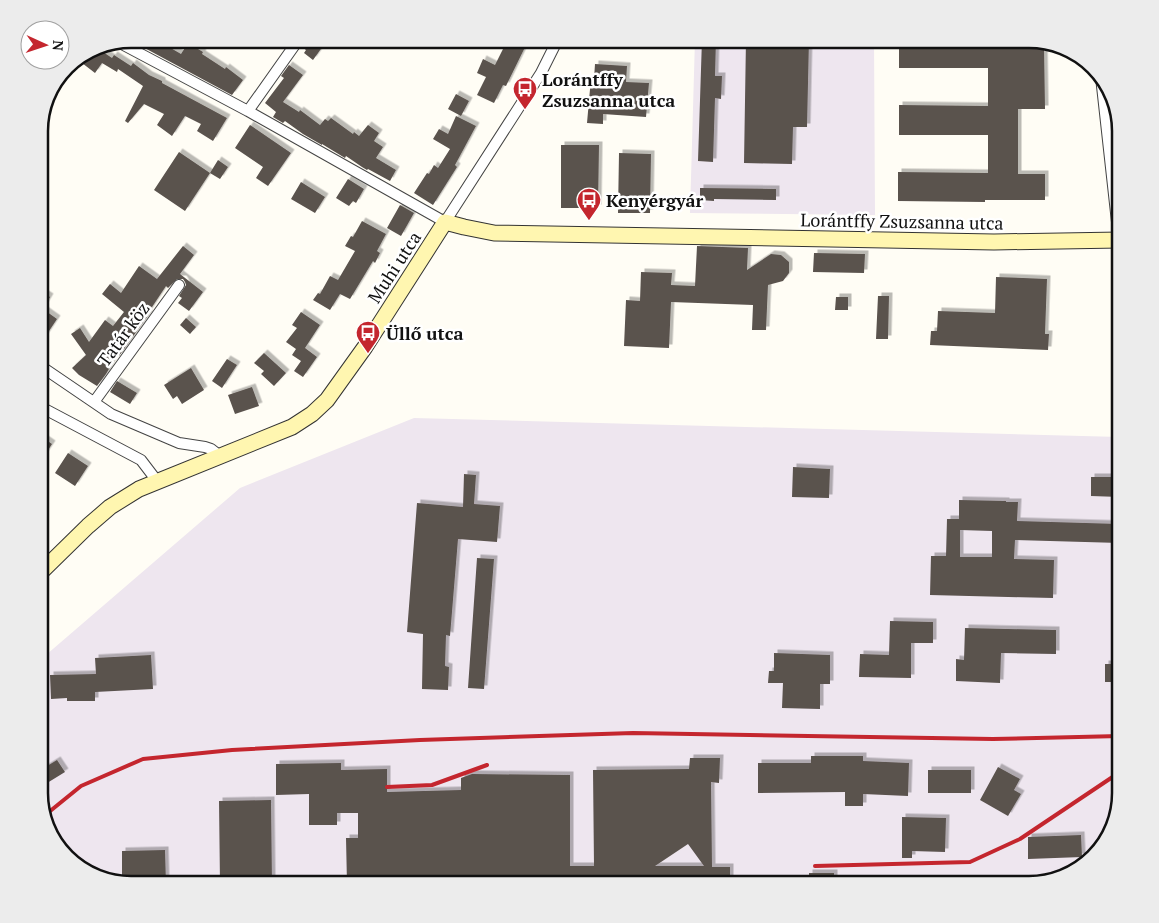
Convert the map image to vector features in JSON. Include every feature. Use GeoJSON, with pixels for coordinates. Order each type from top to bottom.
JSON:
{"type":"FeatureCollection","features":[{"type":"Feature","properties":{"kind":"main road","name":"Lorántffy Zsuzsanna utca"},"geometry":{"type":"LineString","coordinates":[[445,222],[494,232],[994,242],[1112,240]]}},
{"type":"Feature","properties":{"kind":"main road","name":"Muhi utca"},"geometry":{"type":"LineString","coordinates":[[48,565],[110,507],[139,488],[292,426],[312,414],[327,400],[365,347],[445,222]]}},
{"type":"Feature","properties":{"kind":"street"},"geometry":{"type":"LineString","coordinates":[[131,48],[248,111],[445,222]]}},
{"type":"Feature","properties":{"kind":"street"},"geometry":{"type":"LineString","coordinates":[[248,111],[293,48]]}},
{"type":"Feature","properties":{"kind":"street","name":"Muhi utca"},"geometry":{"type":"LineString","coordinates":[[445,222],[541,73],[554,48]]}},
{"type":"Feature","properties":{"kind":"street"},"geometry":{"type":"LineString","coordinates":[[1103,94],[1112,171]]}},
{"type":"Feature","properties":{"kind":"street","name":"Tatár köz"},"geometry":{"type":"LineString","coordinates":[[94,402],[179,285]]}},
{"type":"Feature","properties":{"kind":"street"},"geometry":{"type":"LineString","coordinates":[[48,370],[111,414],[179,444],[205,447],[220,456]]}},
{"type":"Feature","properties":{"kind":"street"},"geometry":{"type":"LineString","coordinates":[[48,411],[141,460],[157,481]]}},
{"type":"Feature","properties":{"kind":"shaded area","name":"Kenyérgyár"},"geometry":{"type":"Polygon","coordinates":[[[695,48],[874,48],[875,215],[690,213],[695,48]]]}},
{"type":"Feature","properties":{"kind":"shaded area"},"geometry":{"type":"Polygon","coordinates":[[[414,418],[1112,437],[1112,793],[1110,809],[1105,824],[1098,839],[1079,858],[1055,871],[1029,876],[130,876],[114,874],[99,869],[76,855],[65,843],[56,829],[50,814],[48,798],[48,653],[240,488],[414,418]]]}},
{"type":"Feature","properties":{"kind":"building"},"geometry":{"type":"Polygon","coordinates":[[[145,48],[171,48],[181,54],[185,48],[196,48],[203,52],[202,54],[225,69],[226,67],[243,80],[232,95],[145,48]]]}},
{"type":"Feature","properties":{"kind":"building"},"geometry":{"type":"Polygon","coordinates":[[[303,48],[322,48],[313,60],[304,53],[306,50],[303,48]]]}},
{"type":"Feature","properties":{"kind":"building"},"geometry":{"type":"Polygon","coordinates":[[[501,48],[525,48],[506,86],[503,85],[494,103],[477,95],[486,77],[477,73],[483,59],[495,65],[503,49],[501,48]]]}},
{"type":"Feature","properties":{"kind":"building"},"geometry":{"type":"Polygon","coordinates":[[[702,48],[716,48],[715,76],[722,76],[721,99],[715,98],[713,162],[698,161],[702,48]]]}},
{"type":"Feature","properties":{"kind":"building"},"geometry":{"type":"Polygon","coordinates":[[[746,48],[809,48],[807,127],[793,127],[792,164],[744,163],[746,48]]]}},
{"type":"Feature","properties":{"kind":"building"},"geometry":{"type":"Polygon","coordinates":[[[899,48],[1044,49],[1045,109],[1018,109],[1018,174],[1045,174],[1045,200],[985,200],[985,202],[898,201],[898,172],[988,173],[988,135],[899,135],[899,105],[988,106],[988,68],[899,68],[899,48]]]}},
{"type":"Feature","properties":{"kind":"building"},"geometry":{"type":"Polygon","coordinates":[[[104,52],[112,58],[114,55],[131,66],[133,63],[149,75],[162,81],[162,83],[227,118],[213,141],[197,131],[201,124],[185,116],[172,136],[157,125],[164,114],[144,104],[128,123],[125,121],[143,86],[118,69],[117,72],[102,63],[95,73],[82,63],[104,52]]]}},
{"type":"Feature","properties":{"kind":"building"},"geometry":{"type":"Polygon","coordinates":[[[595,64],[627,66],[626,82],[649,83],[646,117],[603,114],[603,124],[587,123],[591,78],[594,79],[595,64]]]}},
{"type":"Feature","properties":{"kind":"building"},"geometry":{"type":"Polygon","coordinates":[[[289,65],[303,75],[283,102],[299,112],[300,110],[320,125],[325,119],[328,121],[331,118],[353,134],[354,132],[359,136],[368,125],[379,133],[374,141],[383,147],[376,158],[396,170],[390,181],[367,170],[346,156],[345,158],[322,145],[285,121],[283,123],[273,117],[276,112],[265,103],[284,78],[281,76],[289,65]]]}},
{"type":"Feature","properties":{"kind":"building"},"geometry":{"type":"Polygon","coordinates":[[[456,94],[469,101],[461,116],[448,109],[456,94]]]}},
{"type":"Feature","properties":{"kind":"building"},"geometry":{"type":"Polygon","coordinates":[[[456,116],[476,126],[455,165],[457,167],[433,205],[414,193],[434,165],[438,168],[450,149],[433,139],[439,129],[448,134],[456,116]]]}},
{"type":"Feature","properties":{"kind":"building"},"geometry":{"type":"Polygon","coordinates":[[[250,125],[291,153],[268,186],[256,178],[263,167],[235,148],[250,125]]]}},
{"type":"Feature","properties":{"kind":"building"},"geometry":{"type":"Polygon","coordinates":[[[561,145],[599,145],[598,208],[561,208],[561,145]]]}},
{"type":"Feature","properties":{"kind":"building"},"geometry":{"type":"Polygon","coordinates":[[[179,152],[210,173],[185,211],[154,190],[179,152]]]}},
{"type":"Feature","properties":{"kind":"building"},"geometry":{"type":"Polygon","coordinates":[[[619,153],[651,154],[650,213],[618,213],[619,153]]]}},
{"type":"Feature","properties":{"kind":"building"},"geometry":{"type":"Polygon","coordinates":[[[218,160],[228,167],[220,179],[210,173],[218,160]]]}},
{"type":"Feature","properties":{"kind":"building"},"geometry":{"type":"Polygon","coordinates":[[[348,179],[364,189],[356,203],[353,201],[349,206],[336,198],[348,179]]]}},
{"type":"Feature","properties":{"kind":"building"},"geometry":{"type":"Polygon","coordinates":[[[301,182],[325,197],[315,213],[291,199],[301,182]]]}},
{"type":"Feature","properties":{"kind":"building"},"geometry":{"type":"Polygon","coordinates":[[[700,188],[776,189],[776,200],[700,200],[700,188]]]}},
{"type":"Feature","properties":{"kind":"building"},"geometry":{"type":"Polygon","coordinates":[[[400,205],[414,213],[401,236],[387,228],[400,205]]]}},
{"type":"Feature","properties":{"kind":"building"},"geometry":{"type":"Polygon","coordinates":[[[362,221],[386,234],[377,251],[380,253],[350,299],[340,294],[330,310],[313,300],[318,293],[320,294],[330,276],[338,280],[355,251],[345,246],[351,236],[353,237],[362,221]]]}},
{"type":"Feature","properties":{"kind":"building"},"geometry":{"type":"Polygon","coordinates":[[[183,246],[194,255],[180,274],[203,292],[189,311],[178,303],[182,298],[179,296],[186,285],[183,279],[177,279],[168,288],[166,286],[149,314],[119,356],[117,355],[97,386],[79,375],[72,368],[86,355],[71,334],[80,328],[89,342],[105,320],[113,326],[124,312],[102,294],[110,284],[121,293],[139,266],[157,279],[183,246]]]}},
{"type":"Feature","properties":{"kind":"building"},"geometry":{"type":"Polygon","coordinates":[[[697,246],[748,248],[747,270],[771,254],[781,255],[789,262],[789,273],[783,281],[768,285],[766,330],[752,330],[753,305],[671,302],[669,348],[624,346],[626,300],[640,301],[641,272],[672,273],[671,285],[695,286],[697,246]]]}},
{"type":"Feature","properties":{"kind":"building"},"geometry":{"type":"Polygon","coordinates":[[[814,253],[865,254],[864,273],[813,272],[814,253]]]}},
{"type":"Feature","properties":{"kind":"building"},"geometry":{"type":"Polygon","coordinates":[[[996,277],[1047,279],[1045,334],[1049,334],[1048,350],[930,345],[931,331],[937,331],[938,311],[995,313],[996,277]]]}},
{"type":"Feature","properties":{"kind":"building"},"geometry":{"type":"Polygon","coordinates":[[[878,296],[889,296],[888,339],[876,339],[878,296]]]}},
{"type":"Feature","properties":{"kind":"building"},"geometry":{"type":"Polygon","coordinates":[[[836,297],[848,297],[848,310],[835,310],[836,297]]]}},
{"type":"Feature","properties":{"kind":"building"},"geometry":{"type":"Polygon","coordinates":[[[301,312],[320,325],[305,348],[317,357],[303,377],[294,371],[301,361],[292,355],[296,349],[286,342],[297,328],[292,325],[301,312]]]}},
{"type":"Feature","properties":{"kind":"building"},"geometry":{"type":"Polygon","coordinates":[[[48,313],[57,319],[48,332],[48,313]]]}},
{"type":"Feature","properties":{"kind":"building"},"geometry":{"type":"Polygon","coordinates":[[[186,318],[196,327],[190,334],[180,325],[186,318]]]}},
{"type":"Feature","properties":{"kind":"building"},"geometry":{"type":"Polygon","coordinates":[[[264,353],[286,373],[274,386],[261,374],[264,371],[254,363],[264,353]]]}},
{"type":"Feature","properties":{"kind":"building"},"geometry":{"type":"Polygon","coordinates":[[[227,359],[237,365],[222,388],[212,381],[227,359]]]}},
{"type":"Feature","properties":{"kind":"building"},"geometry":{"type":"Polygon","coordinates":[[[191,368],[204,390],[182,404],[177,396],[173,399],[164,385],[191,368]]]}},
{"type":"Feature","properties":{"kind":"building"},"geometry":{"type":"Polygon","coordinates":[[[117,381],[137,393],[130,404],[110,392],[117,381]]]}},
{"type":"Feature","properties":{"kind":"building"},"geometry":{"type":"Polygon","coordinates":[[[252,387],[259,406],[235,414],[228,395],[252,387]]]}},
{"type":"Feature","properties":{"kind":"building"},"geometry":{"type":"Polygon","coordinates":[[[48,441],[52,444],[48,450],[48,441]]]}},
{"type":"Feature","properties":{"kind":"building"},"geometry":{"type":"Polygon","coordinates":[[[68,453],[88,466],[75,486],[55,473],[68,453]]]}},
{"type":"Feature","properties":{"kind":"building"},"geometry":{"type":"Polygon","coordinates":[[[793,467],[830,469],[829,498],[792,497],[793,467]]]}},
{"type":"Feature","properties":{"kind":"building"},"geometry":{"type":"Polygon","coordinates":[[[464,474],[476,475],[474,504],[500,506],[497,542],[458,539],[450,636],[446,635],[445,666],[449,667],[448,690],[422,689],[423,634],[407,632],[417,503],[463,507],[464,474]]]}},
{"type":"Feature","properties":{"kind":"building"},"geometry":{"type":"Polygon","coordinates":[[[1091,477],[1112,477],[1112,497],[1091,496],[1091,477]]]}},
{"type":"Feature","properties":{"kind":"building"},"geometry":{"type":"Polygon","coordinates":[[[959,500],[1018,502],[1017,521],[1112,524],[1112,543],[1015,540],[1014,559],[1054,560],[1053,598],[930,595],[931,556],[946,556],[947,519],[959,519],[959,500]],[[960,530],[960,557],[992,557],[992,531],[960,530]]]}},
{"type":"Feature","properties":{"kind":"building"},"geometry":{"type":"Polygon","coordinates":[[[477,558],[494,559],[484,689],[468,688],[477,558]]]}},
{"type":"Feature","properties":{"kind":"building"},"geometry":{"type":"Polygon","coordinates":[[[890,621],[933,622],[933,643],[911,643],[911,678],[859,677],[860,654],[889,655],[890,621]]]}},
{"type":"Feature","properties":{"kind":"building"},"geometry":{"type":"Polygon","coordinates":[[[965,628],[1056,630],[1056,654],[1001,653],[1000,683],[956,681],[956,659],[964,660],[965,628]]]}},
{"type":"Feature","properties":{"kind":"building"},"geometry":{"type":"Polygon","coordinates":[[[774,653],[830,655],[830,684],[820,684],[820,709],[782,708],[783,683],[768,683],[769,671],[774,671],[774,653]]]}},
{"type":"Feature","properties":{"kind":"building"},"geometry":{"type":"Polygon","coordinates":[[[151,655],[153,689],[95,692],[95,701],[67,701],[67,698],[51,699],[50,675],[96,674],[95,658],[151,655]]]}},
{"type":"Feature","properties":{"kind":"building"},"geometry":{"type":"Polygon","coordinates":[[[1105,664],[1112,664],[1112,682],[1105,682],[1105,664]]]}},
{"type":"Feature","properties":{"kind":"building"},"geometry":{"type":"Polygon","coordinates":[[[811,756],[863,756],[863,761],[909,763],[908,796],[863,794],[863,806],[845,806],[845,792],[758,793],[758,763],[811,763],[811,756]]]}},
{"type":"Feature","properties":{"kind":"building"},"geometry":{"type":"Polygon","coordinates":[[[690,758],[720,758],[719,783],[711,782],[712,867],[730,867],[730,876],[347,876],[346,838],[358,838],[358,813],[337,813],[337,825],[309,825],[309,794],[276,795],[276,764],[341,763],[341,770],[387,769],[387,792],[461,790],[461,778],[472,774],[570,775],[570,866],[594,866],[593,770],[689,769],[690,758]],[[688,844],[655,866],[704,866],[688,844]]]}},
{"type":"Feature","properties":{"kind":"building"},"geometry":{"type":"Polygon","coordinates":[[[57,760],[65,772],[48,782],[48,766],[57,760]]]}},
{"type":"Feature","properties":{"kind":"building"},"geometry":{"type":"Polygon","coordinates":[[[998,767],[1020,779],[1014,790],[1021,794],[1008,816],[980,800],[998,767]]]}},
{"type":"Feature","properties":{"kind":"building"},"geometry":{"type":"Polygon","coordinates":[[[928,770],[971,770],[971,793],[928,793],[928,770]]]}},
{"type":"Feature","properties":{"kind":"building"},"geometry":{"type":"Polygon","coordinates":[[[271,800],[272,876],[220,876],[219,801],[271,800]]]}},
{"type":"Feature","properties":{"kind":"building"},"geometry":{"type":"Polygon","coordinates":[[[902,817],[946,818],[945,852],[912,851],[912,858],[902,858],[902,817]]]}},
{"type":"Feature","properties":{"kind":"building"},"geometry":{"type":"Polygon","coordinates":[[[1081,835],[1082,855],[1080,857],[1028,859],[1028,837],[1081,835]]]}},
{"type":"Feature","properties":{"kind":"building"},"geometry":{"type":"Polygon","coordinates":[[[165,850],[166,876],[122,875],[122,851],[165,850]]]}},
{"type":"Feature","properties":{"kind":"building"},"geometry":{"type":"Polygon","coordinates":[[[809,873],[834,873],[834,876],[809,876],[809,873]]]}},
{"type":"Feature","properties":{"kind":"railway"},"geometry":{"type":"LineString","coordinates":[[50,811],[81,786],[143,759],[232,750],[420,740],[633,733],[993,739],[1112,736]]}},
{"type":"Feature","properties":{"kind":"railway"},"geometry":{"type":"LineString","coordinates":[[387,787],[432,785],[487,765]]}},
{"type":"Feature","properties":{"kind":"railway"},"geometry":{"type":"LineString","coordinates":[[815,866],[970,862],[1020,839],[1112,777]]}},
{"type":"Feature","properties":{"kind":"place","name":"Lorántffy Zsuzsanna utca"},"geometry":{"type":"Point","coordinates":[525,110]}},
{"type":"Feature","properties":{"kind":"place","name":"Kenyérgyár"},"geometry":{"type":"Point","coordinates":[589,221]}},
{"type":"Feature","properties":{"kind":"place","name":"Üllő utca"},"geometry":{"type":"Point","coordinates":[368,354]}}]}
